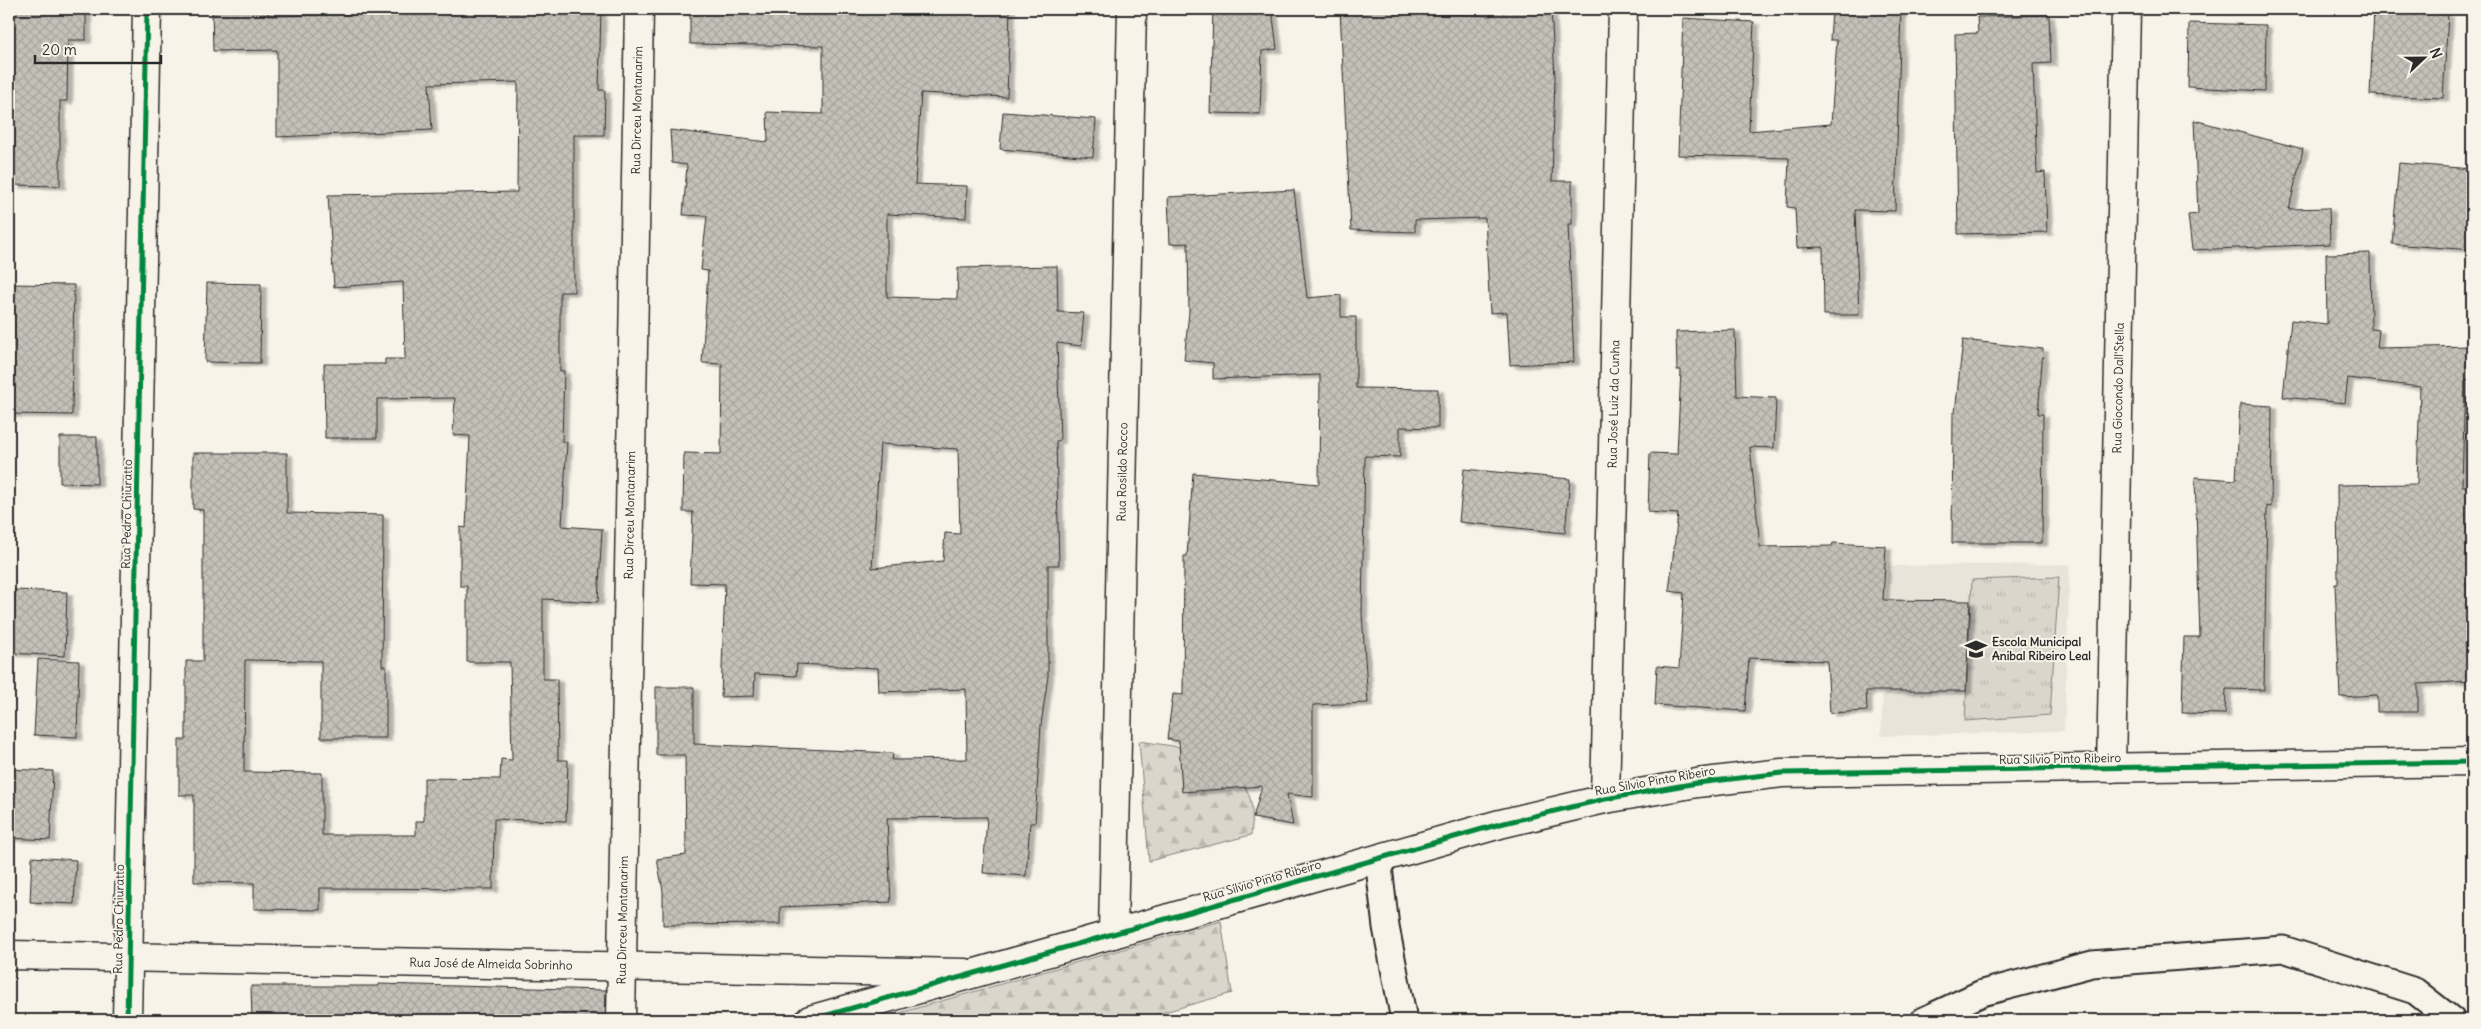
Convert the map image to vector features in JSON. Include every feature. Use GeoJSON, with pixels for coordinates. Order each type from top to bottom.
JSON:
{"type":"FeatureCollection","features":[{"type":"Feature","properties":{"kind":"street","name":"Rua Pedro Chiuratto"},"geometry":{"type":"LineString","coordinates":[[127,1020],[148,9]]}},
{"type":"Feature","properties":{"kind":"street","name":"Rua Dirceu Montanarim"},"geometry":{"type":"LineString","coordinates":[[621,1020],[639,9]]}},
{"type":"Feature","properties":{"kind":"street","name":"Rua Rosildo Rocco"},"geometry":{"type":"LineString","coordinates":[[1113,934],[1132,9]]}},
{"type":"Feature","properties":{"kind":"street","name":"Rua José Luiz da Cunha"},"geometry":{"type":"LineString","coordinates":[[1605,799],[1623,9]]}},
{"type":"Feature","properties":{"kind":"street","name":"Rua Giocondo Dall'Stella"},"geometry":{"type":"LineString","coordinates":[[2111,768],[2126,9]]}},
{"type":"Feature","properties":{"kind":"street","name":"Rua Sílvio Pinto Ribeiro"},"geometry":{"type":"LineString","coordinates":[[810,1020],[1500,824],[1605,799],[1698,782],[1782,773],[2472,762]]}},
{"type":"Feature","properties":{"kind":"street","name":"Rua José de Almeida Sobrinho"},"geometry":{"type":"LineString","coordinates":[[9,955],[974,973]]}},
{"type":"Feature","properties":{"kind":"lane"},"geometry":{"type":"LineString","coordinates":[[1378,858],[1386,927],[1404,1020]]}},
{"type":"Feature","properties":{"kind":"lane"},"geometry":{"type":"LineString","coordinates":[[1924,1020],[1982,993],[2092,964],[2283,949],[2415,991],[2452,1020]]}},
{"type":"Feature","properties":{"kind":"shaded area","name":"Escola Municipal Anibal Ribeiro Leal"},"geometry":{"type":"Polygon","coordinates":[[[2070,564],[2064,731],[1881,736],[1888,566],[2070,564]]]}},
{"type":"Feature","properties":{"kind":"green space"},"geometry":{"type":"Polygon","coordinates":[[[2059,577],[2050,715],[1965,721],[1972,580],[2059,577]]]}},
{"type":"Feature","properties":{"kind":"green space"},"geometry":{"type":"Polygon","coordinates":[[[1139,741],[1180,747],[1182,791],[1245,787],[1251,804],[1251,835],[1149,861],[1139,741]]]}},
{"type":"Feature","properties":{"kind":"green space"},"geometry":{"type":"Polygon","coordinates":[[[1221,921],[1232,993],[1136,1020],[875,1020],[1221,921]]]}},
{"type":"Feature","properties":{"kind":"building"},"geometry":{"type":"Polygon","coordinates":[[[9,9],[86,9],[86,40],[68,40],[67,101],[60,101],[60,186],[14,185],[14,125],[9,125],[9,9]]]}},
{"type":"Feature","properties":{"kind":"building"},"geometry":{"type":"Polygon","coordinates":[[[212,9],[268,9],[268,16],[365,14],[365,9],[601,9],[599,90],[605,90],[604,135],[574,135],[574,292],[560,292],[560,371],[564,371],[562,442],[567,442],[562,526],[602,529],[598,602],[543,599],[543,679],[557,679],[558,760],[568,760],[566,821],[494,819],[493,889],[320,888],[320,910],[254,909],[254,883],[194,882],[194,795],[179,795],[179,740],[186,740],[186,661],[203,661],[203,510],[193,509],[193,453],[287,453],[287,513],[383,515],[382,666],[386,666],[386,738],[321,738],[321,661],[245,660],[244,772],[322,773],[322,835],[416,835],[416,821],[424,821],[424,778],[500,779],[501,759],[512,760],[510,662],[467,662],[467,586],[460,586],[460,527],[466,528],[470,436],[453,435],[455,398],[377,399],[377,438],[325,438],[324,364],[385,364],[385,359],[405,359],[403,282],[334,287],[328,195],[517,192],[518,82],[429,84],[432,130],[277,137],[277,50],[213,51],[212,9]]]}},
{"type":"Feature","properties":{"kind":"building"},"geometry":{"type":"Polygon","coordinates":[[[690,9],[1010,9],[1007,97],[921,93],[915,184],[967,186],[966,218],[887,214],[887,297],[957,299],[958,268],[1057,266],[1058,312],[1084,313],[1081,346],[1057,343],[1060,440],[1056,441],[1059,565],[1048,565],[1048,676],[1041,725],[1035,823],[1030,823],[1026,876],[983,873],[987,817],[887,818],[891,902],[780,907],[780,924],[663,925],[663,891],[657,859],[686,855],[685,755],[656,755],[656,687],[694,687],[694,744],[893,753],[892,760],[967,759],[966,689],[879,692],[878,668],[797,664],[796,676],[755,674],[754,696],[721,697],[725,584],[690,583],[693,512],[683,512],[684,453],[721,454],[722,364],[702,363],[708,271],[701,270],[707,216],[683,215],[687,165],[672,163],[670,130],[768,142],[767,112],[823,114],[823,46],[690,44],[690,9]],[[880,444],[872,568],[943,561],[945,533],[960,534],[958,449],[880,444]]]}},
{"type":"Feature","properties":{"kind":"building"},"geometry":{"type":"Polygon","coordinates":[[[1213,9],[1272,9],[1277,49],[1262,51],[1260,114],[1210,113],[1213,9]]]}},
{"type":"Feature","properties":{"kind":"building"},"geometry":{"type":"Polygon","coordinates":[[[1391,9],[1391,11],[1491,16],[1490,9],[1551,9],[1555,77],[1552,181],[1572,181],[1572,224],[1568,224],[1574,362],[1510,365],[1507,312],[1490,313],[1485,218],[1415,220],[1415,232],[1351,230],[1340,10],[1391,9]]]}},
{"type":"Feature","properties":{"kind":"building"},"geometry":{"type":"Polygon","coordinates":[[[1832,9],[1901,9],[1895,211],[1855,210],[1859,315],[1824,315],[1823,247],[1797,248],[1795,208],[1787,207],[1789,158],[1678,155],[1683,18],[1754,22],[1749,131],[1831,124],[1837,40],[1830,40],[1832,9]]]}},
{"type":"Feature","properties":{"kind":"building"},"geometry":{"type":"Polygon","coordinates":[[[2374,9],[2423,9],[2423,13],[2448,14],[2443,98],[2370,95],[2374,9]]]}},
{"type":"Feature","properties":{"kind":"building"},"geometry":{"type":"Polygon","coordinates":[[[2049,15],[2051,63],[2033,64],[2037,173],[2045,172],[2047,232],[1958,234],[1955,34],[1978,33],[1977,17],[2049,15]]]}},
{"type":"Feature","properties":{"kind":"building"},"geometry":{"type":"Polygon","coordinates":[[[2189,23],[2266,25],[2265,91],[2188,87],[2189,23]]]}},
{"type":"Feature","properties":{"kind":"building"},"geometry":{"type":"Polygon","coordinates":[[[1003,112],[1096,119],[1093,157],[1000,149],[1003,112]]]}},
{"type":"Feature","properties":{"kind":"building"},"geometry":{"type":"Polygon","coordinates":[[[2194,120],[2303,149],[2289,209],[2329,208],[2330,244],[2192,250],[2188,215],[2198,214],[2194,120]]]}},
{"type":"Feature","properties":{"kind":"building"},"geometry":{"type":"Polygon","coordinates":[[[2399,163],[2472,169],[2472,250],[2392,244],[2399,163]]]}},
{"type":"Feature","properties":{"kind":"building"},"geometry":{"type":"Polygon","coordinates":[[[1294,190],[1307,298],[1341,295],[1341,317],[1356,317],[1356,388],[1438,389],[1438,428],[1400,427],[1400,457],[1365,456],[1362,613],[1368,703],[1313,705],[1313,797],[1287,794],[1293,825],[1253,818],[1262,786],[1182,792],[1179,741],[1167,739],[1173,694],[1183,695],[1184,556],[1187,556],[1193,473],[1319,484],[1320,375],[1213,379],[1213,363],[1184,360],[1189,312],[1188,243],[1170,244],[1168,197],[1294,190]]]}},
{"type":"Feature","properties":{"kind":"building"},"geometry":{"type":"Polygon","coordinates":[[[2370,253],[2371,329],[2379,330],[2377,348],[2472,346],[2472,379],[2465,380],[2462,486],[2472,487],[2472,583],[2467,583],[2472,681],[2418,684],[2418,712],[2377,712],[2377,695],[2340,697],[2335,584],[2338,584],[2337,485],[2417,484],[2420,387],[2348,378],[2345,403],[2283,397],[2291,320],[2327,324],[2326,254],[2370,253]]]}},
{"type":"Feature","properties":{"kind":"building"},"geometry":{"type":"Polygon","coordinates":[[[207,283],[261,284],[260,363],[205,362],[207,283]]]}},
{"type":"Feature","properties":{"kind":"building"},"geometry":{"type":"Polygon","coordinates":[[[9,284],[74,285],[72,415],[9,414],[9,284]]]}},
{"type":"Feature","properties":{"kind":"building"},"geometry":{"type":"Polygon","coordinates":[[[1735,330],[1737,396],[1776,398],[1774,448],[1750,447],[1760,547],[1832,546],[1833,543],[1886,546],[1883,600],[1970,601],[1966,691],[1866,691],[1867,711],[1830,713],[1827,661],[1749,658],[1745,711],[1655,705],[1657,666],[1679,668],[1684,593],[1669,591],[1678,514],[1648,512],[1650,453],[1677,454],[1681,370],[1677,370],[1676,332],[1735,330]]]}},
{"type":"Feature","properties":{"kind":"building"},"geometry":{"type":"Polygon","coordinates":[[[1963,340],[2043,349],[2038,414],[2043,414],[2042,543],[1952,543],[1953,413],[1955,413],[1963,340]]]}},
{"type":"Feature","properties":{"kind":"building"},"geometry":{"type":"Polygon","coordinates":[[[2240,404],[2272,406],[2271,507],[2267,506],[2264,690],[2226,689],[2225,714],[2182,713],[2184,637],[2200,637],[2195,477],[2236,480],[2240,404]]]}},
{"type":"Feature","properties":{"kind":"building"},"geometry":{"type":"Polygon","coordinates":[[[60,437],[97,437],[97,484],[60,483],[60,437]]]}},
{"type":"Feature","properties":{"kind":"building"},"geometry":{"type":"Polygon","coordinates":[[[1464,469],[1570,479],[1565,533],[1459,522],[1464,469]]]}},
{"type":"Feature","properties":{"kind":"building"},"geometry":{"type":"Polygon","coordinates":[[[15,590],[67,592],[65,656],[9,653],[9,611],[14,611],[15,590]]]}},
{"type":"Feature","properties":{"kind":"building"},"geometry":{"type":"Polygon","coordinates":[[[38,659],[79,661],[77,737],[34,735],[38,659]]]}},
{"type":"Feature","properties":{"kind":"building"},"geometry":{"type":"Polygon","coordinates":[[[9,769],[53,771],[50,840],[9,838],[9,769]]]}},
{"type":"Feature","properties":{"kind":"building"},"geometry":{"type":"Polygon","coordinates":[[[32,857],[76,860],[74,904],[30,902],[32,857]]]}},
{"type":"Feature","properties":{"kind":"building"},"geometry":{"type":"Polygon","coordinates":[[[379,984],[606,990],[605,1020],[252,1020],[251,986],[379,986],[379,984]]]}},
{"type":"Feature","properties":{"kind":"cycle path"},"geometry":{"type":"LineString","coordinates":[[127,1020],[147,9]]}},
{"type":"Feature","properties":{"kind":"cycle path"},"geometry":{"type":"LineString","coordinates":[[810,1020],[1500,824],[1605,799],[1697,783],[1782,773],[2472,762]]}},
{"type":"Feature","properties":{"kind":"place","name":"Escola Municipal Anibal Ribeiro Leal"},"geometry":{"type":"Point","coordinates":[1976,649]}}]}
